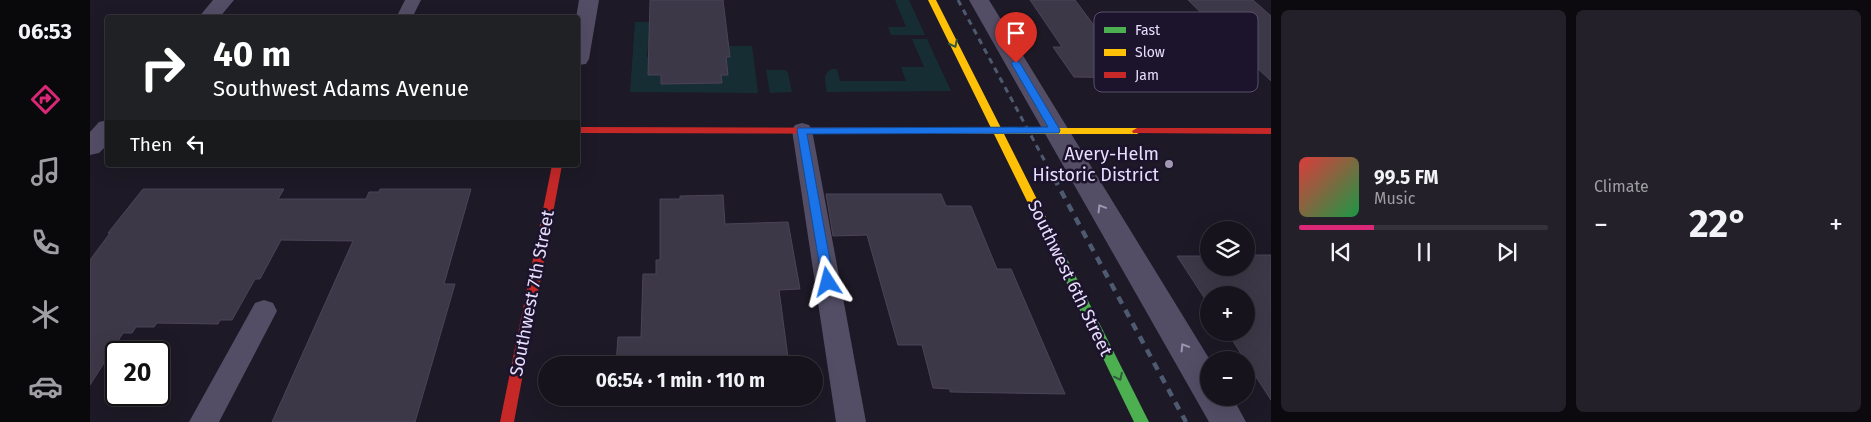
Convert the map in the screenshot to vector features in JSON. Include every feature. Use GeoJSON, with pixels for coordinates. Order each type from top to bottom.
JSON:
{"type":"FeatureCollection","features":[{"type":"Feature","properties":{"kind":"street"},"geometry":{"type":"LineString","coordinates":[[211,15],[224,0]]}},
{"type":"Feature","properties":{"kind":"street"},"geometry":{"type":"LineString","coordinates":[[580,48],[589,0]]}},
{"type":"Feature","properties":{"kind":"street","name":"Southwest 6th Street"},"geometry":{"type":"LineString","coordinates":[[932,0],[1142,422]]}},
{"type":"Feature","properties":{"kind":"street"},"geometry":{"type":"LineString","coordinates":[[979,0],[1200,374]]}},
{"type":"Feature","properties":{"kind":"street"},"geometry":{"type":"LineString","coordinates":[[580,130],[1055,130],[1269,133]]}},
{"type":"Feature","properties":{"kind":"street","name":"Southwest 7th Street"},"geometry":{"type":"LineString","coordinates":[[507,422],[557,167]]}},
{"type":"Feature","properties":{"kind":"street"},"geometry":{"type":"LineString","coordinates":[[1219,406],[1228,422]]}},
{"type":"Feature","properties":{"kind":"lane"},"geometry":{"type":"LineString","coordinates":[[406,15],[413,0]]}},
{"type":"Feature","properties":{"kind":"lane"},"geometry":{"type":"LineString","coordinates":[[802,130],[851,422]]}},
{"type":"Feature","properties":{"kind":"lane"},"geometry":{"type":"LineString","coordinates":[[204,422],[264,311]]}},
{"type":"Feature","properties":{"kind":"shaded area"},"geometry":{"type":"Polygon","coordinates":[[[895,0],[909,0],[925,35],[891,35],[888,27],[906,27],[895,0]]]}},
{"type":"Feature","properties":{"kind":"shaded area"},"geometry":{"type":"Polygon","coordinates":[[[635,22],[661,22],[651,44],[648,44],[647,57],[662,57],[662,84],[722,83],[721,75],[728,74],[726,60],[716,58],[730,57],[729,46],[752,46],[758,93],[630,92],[635,22]]]}},
{"type":"Feature","properties":{"kind":"shaded area"},"geometry":{"type":"Polygon","coordinates":[[[912,39],[927,39],[951,91],[827,92],[825,76],[832,69],[837,69],[840,81],[906,81],[901,67],[924,67],[912,39]]]}},
{"type":"Feature","properties":{"kind":"shaded area"},"geometry":{"type":"Polygon","coordinates":[[[766,70],[785,70],[788,73],[792,92],[770,93],[766,70]]]}},
{"type":"Feature","properties":{"kind":"building"},"geometry":{"type":"Polygon","coordinates":[[[650,0],[723,0],[730,57],[726,57],[728,75],[721,75],[722,83],[661,84],[661,75],[648,75],[650,0]]]}},
{"type":"Feature","properties":{"kind":"building"},"geometry":{"type":"Polygon","coordinates":[[[1030,0],[1075,0],[1094,25],[1094,77],[1074,77],[1053,47],[1062,47],[1030,0]]]}},
{"type":"Feature","properties":{"kind":"building"},"geometry":{"type":"Polygon","coordinates":[[[1188,0],[1253,0],[1271,16],[1271,81],[1258,69],[1258,12],[1200,12],[1188,0]]]}},
{"type":"Feature","properties":{"kind":"building"},"geometry":{"type":"Polygon","coordinates":[[[143,189],[284,189],[278,199],[366,199],[369,192],[379,192],[380,189],[471,189],[444,284],[455,284],[415,422],[272,422],[353,241],[281,240],[260,279],[255,279],[232,320],[220,320],[218,324],[157,323],[154,327],[136,327],[132,333],[123,333],[118,341],[105,341],[105,361],[90,385],[90,260],[110,233],[108,233],[143,189]]]}},
{"type":"Feature","properties":{"kind":"building"},"geometry":{"type":"Polygon","coordinates":[[[826,194],[941,194],[946,206],[971,206],[997,269],[1011,269],[1065,394],[950,392],[950,389],[933,388],[922,345],[898,345],[867,235],[833,236],[826,194]]]}},
{"type":"Feature","properties":{"kind":"building"},"geometry":{"type":"Polygon","coordinates":[[[723,195],[725,224],[788,222],[800,289],[779,290],[788,356],[617,356],[618,337],[641,337],[643,274],[656,274],[656,260],[660,260],[660,199],[680,199],[680,196],[723,195]]]}},
{"type":"Feature","properties":{"kind":"building"},"geometry":{"type":"Polygon","coordinates":[[[1255,255],[1271,255],[1271,400],[1255,375],[1255,351],[1239,351],[1233,341],[1255,341],[1255,286],[1200,286],[1200,291],[1177,256],[1200,256],[1200,276],[1255,276],[1255,255]]]}},
{"type":"Feature","properties":{"kind":"railway"},"geometry":{"type":"LineString","coordinates":[[958,0],[1055,180]]}},
{"type":"Feature","properties":{"kind":"railway"},"geometry":{"type":"LineString","coordinates":[[1054,178],[1186,422]]}},
{"type":"Feature","properties":{"kind":"traffic: fast"},"geometry":{"type":"LineString","coordinates":[[1056,249],[1142,422]]}},
{"type":"Feature","properties":{"kind":"traffic: slow"},"geometry":{"type":"LineString","coordinates":[[932,0],[1056,249]]}},
{"type":"Feature","properties":{"kind":"traffic: slow"},"geometry":{"type":"LineString","coordinates":[[928,131],[1137,131]]}},
{"type":"Feature","properties":{"kind":"traffic: jam"},"geometry":{"type":"LineString","coordinates":[[580,130],[928,131]]}},
{"type":"Feature","properties":{"kind":"traffic: jam"},"geometry":{"type":"LineString","coordinates":[[1137,131],[1271,131]]}},
{"type":"Feature","properties":{"kind":"traffic: jam"},"geometry":{"type":"LineString","coordinates":[[507,422],[557,167]]}},
{"type":"Feature","properties":{"kind":"place","name":"Avery-Helm Historic District"},"geometry":{"type":"Point","coordinates":[1169,164]}},
{"type":"Feature","properties":{"kind":"route"},"geometry":{"type":"LineString","coordinates":[[828,282],[802,130],[1055,130],[1016,63]]}}]}
